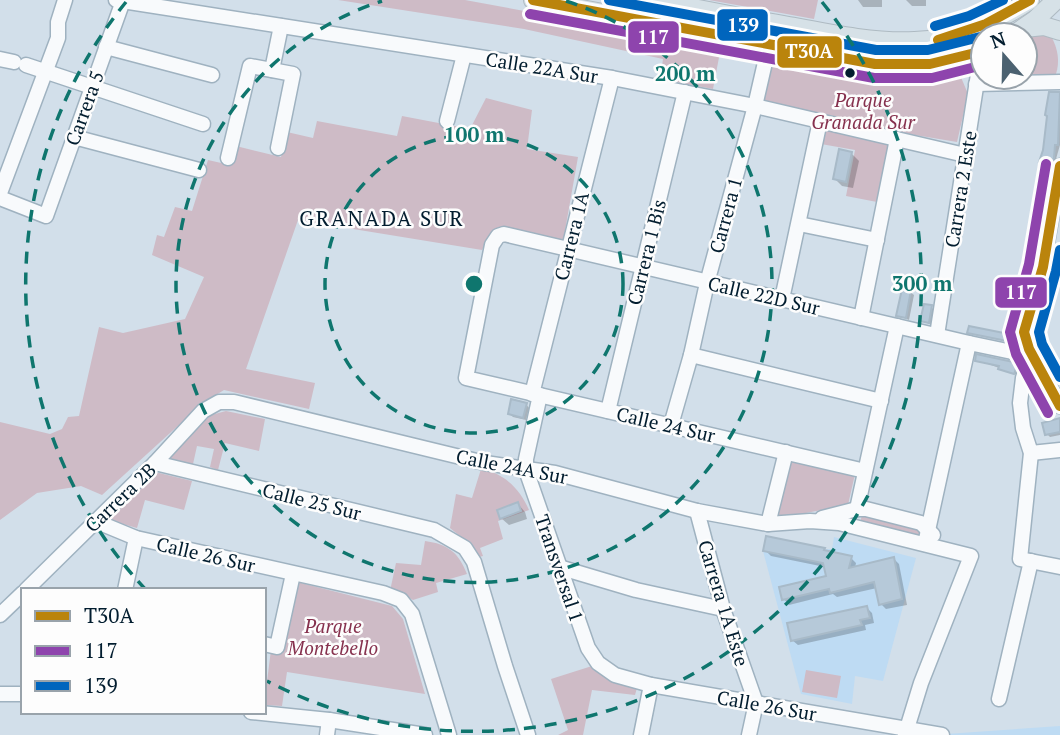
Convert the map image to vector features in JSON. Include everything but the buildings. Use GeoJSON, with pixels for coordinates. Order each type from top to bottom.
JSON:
{"type":"FeatureCollection","features":[{"type":"Feature","properties":{"kind":"main road"},"geometry":{"type":"LineString","coordinates":[[533,0],[875,64],[918,65],[969,56]]}},
{"type":"Feature","properties":{"kind":"main road"},"geometry":{"type":"LineString","coordinates":[[652,0],[856,39],[897,43],[931,41],[964,33],[1005,16],[1030,0]]}},
{"type":"Feature","properties":{"kind":"main road"},"geometry":{"type":"LineString","coordinates":[[1031,21],[1056,0]]}},
{"type":"Feature","properties":{"kind":"main road"},"geometry":{"type":"LineString","coordinates":[[1039,27],[1044,26],[1060,32]]}},
{"type":"Feature","properties":{"kind":"street"},"geometry":{"type":"LineString","coordinates":[[0,195],[58,38],[58,22],[65,0]]}},
{"type":"Feature","properties":{"kind":"street","name":"Calle 22A Sur"},"geometry":{"type":"LineString","coordinates":[[119,1],[612,78],[755,106],[965,155]]}},
{"type":"Feature","properties":{"kind":"street","name":"Carrera 5"},"geometry":{"type":"LineString","coordinates":[[0,195],[46,216],[106,47],[119,1]]}},
{"type":"Feature","properties":{"kind":"street"},"geometry":{"type":"LineString","coordinates":[[272,70],[281,26]]}},
{"type":"Feature","properties":{"kind":"street","name":"Carrera 1"},"geometry":{"type":"LineString","coordinates":[[671,425],[769,45]]}},
{"type":"Feature","properties":{"kind":"street"},"geometry":{"type":"LineString","coordinates":[[106,47],[212,75]]}},
{"type":"Feature","properties":{"kind":"street"},"geometry":{"type":"LineString","coordinates":[[447,121],[464,55]]}},
{"type":"Feature","properties":{"kind":"street"},"geometry":{"type":"LineString","coordinates":[[957,58],[969,75]]}},
{"type":"Feature","properties":{"kind":"street"},"geometry":{"type":"LineString","coordinates":[[13,62],[203,124]]}},
{"type":"Feature","properties":{"kind":"street"},"geometry":{"type":"LineString","coordinates":[[228,158],[250,66],[293,74],[278,148]]}},
{"type":"Feature","properties":{"kind":"street","name":"Carrera 1A"},"geometry":{"type":"LineString","coordinates":[[526,470],[536,395],[568,248],[612,78]]}},
{"type":"Feature","properties":{"kind":"street"},"geometry":{"type":"LineString","coordinates":[[1039,83],[1060,82]]}},
{"type":"Feature","properties":{"kind":"street","name":"Carrera 2 Este"},"geometry":{"type":"LineString","coordinates":[[937,335],[975,91]]}},
{"type":"Feature","properties":{"kind":"street","name":"Carrera 1 Bis"},"geometry":{"type":"LineString","coordinates":[[608,411],[685,92]]}},
{"type":"Feature","properties":{"kind":"street"},"geometry":{"type":"LineString","coordinates":[[782,299],[820,121]]}},
{"type":"Feature","properties":{"kind":"street"},"geometry":{"type":"LineString","coordinates":[[74,137],[199,170]]}},
{"type":"Feature","properties":{"kind":"street"},"geometry":{"type":"LineString","coordinates":[[861,318],[897,139]]}},
{"type":"Feature","properties":{"kind":"street"},"geometry":{"type":"LineString","coordinates":[[1060,166],[1043,267],[1026,324],[1025,338],[1060,406]]}},
{"type":"Feature","properties":{"kind":"street"},"geometry":{"type":"LineString","coordinates":[[799,223],[877,240]]}},
{"type":"Feature","properties":{"kind":"street","name":"Calle 22D Sur"},"geometry":{"type":"LineString","coordinates":[[466,378],[488,254],[498,236],[504,234],[970,343],[1031,353]]}},
{"type":"Feature","properties":{"kind":"street"},"geometry":{"type":"LineString","coordinates":[[857,509],[897,326]]}},
{"type":"Feature","properties":{"kind":"street"},"geometry":{"type":"LineString","coordinates":[[925,544],[970,343]]}},
{"type":"Feature","properties":{"kind":"street"},"geometry":{"type":"LineString","coordinates":[[999,699],[1025,560],[1031,453],[1023,428],[1020,403],[1023,378],[1031,353]]}},
{"type":"Feature","properties":{"kind":"street"},"geometry":{"type":"LineString","coordinates":[[691,355],[881,401]]}},
{"type":"Feature","properties":{"kind":"street","name":"Calle 24 Sur"},"geometry":{"type":"LineString","coordinates":[[466,378],[865,471]]}},
{"type":"Feature","properties":{"kind":"street","name":"Calle 24A Sur"},"geometry":{"type":"LineString","coordinates":[[215,404],[234,402],[485,463],[555,473],[697,511],[768,524],[810,521],[849,525],[971,556],[921,683],[906,732]]}},
{"type":"Feature","properties":{"kind":"street","name":"Carrera 2B"},"geometry":{"type":"LineString","coordinates":[[27,588],[155,463],[203,411],[215,404]]}},
{"type":"Feature","properties":{"kind":"street"},"geometry":{"type":"LineString","coordinates":[[1031,453],[1060,450]]}},
{"type":"Feature","properties":{"kind":"street"},"geometry":{"type":"LineString","coordinates":[[768,524],[786,452]]}},
{"type":"Feature","properties":{"kind":"street","name":"Calle 25 Sur"},"geometry":{"type":"LineString","coordinates":[[155,463],[434,530],[466,548],[477,569],[528,735]]}},
{"type":"Feature","properties":{"kind":"street","name":"Transversal 1"},"geometry":{"type":"LineString","coordinates":[[526,470],[562,568],[583,638],[598,663]]}},
{"type":"Feature","properties":{"kind":"street","name":"Calle 24A Sur"},"geometry":{"type":"LineString","coordinates":[[810,521],[857,509],[876,511],[915,521],[928,529],[944,549]]}},
{"type":"Feature","properties":{"kind":"street","name":"Carrera 1A Este"},"geometry":{"type":"LineString","coordinates":[[697,511],[723,609],[756,703]]}},
{"type":"Feature","properties":{"kind":"street","name":"Calle 26 Sur"},"geometry":{"type":"LineString","coordinates":[[95,521],[136,538],[389,595],[401,600],[412,614],[449,735]]}},
{"type":"Feature","properties":{"kind":"street"},"geometry":{"type":"LineString","coordinates":[[125,588],[136,538]]}},
{"type":"Feature","properties":{"kind":"street"},"geometry":{"type":"LineString","coordinates":[[1025,560],[1060,567]]}},
{"type":"Feature","properties":{"kind":"street"},"geometry":{"type":"LineString","coordinates":[[562,568],[615,584],[723,609]]}},
{"type":"Feature","properties":{"kind":"street"},"geometry":{"type":"LineString","coordinates":[[271,645],[293,574]]}},
{"type":"Feature","properties":{"kind":"street","name":"Carrera 2B"},"geometry":{"type":"LineString","coordinates":[[0,615],[21,594]]}},
{"type":"Feature","properties":{"kind":"street","name":"Calle 26 Sur"},"geometry":{"type":"LineString","coordinates":[[598,663],[622,678],[651,685],[906,732],[942,735]]}},
{"type":"Feature","properties":{"kind":"street"},"geometry":{"type":"LineString","coordinates":[[642,735],[651,685]]}},
{"type":"Feature","properties":{"kind":"street"},"geometry":{"type":"LineString","coordinates":[[0,694],[21,694]]}},
{"type":"Feature","properties":{"kind":"street"},"geometry":{"type":"LineString","coordinates":[[749,735],[756,703]]}},
{"type":"Feature","properties":{"kind":"street"},"geometry":{"type":"LineString","coordinates":[[266,714],[425,735]]}},
{"type":"Feature","properties":{"kind":"street"},"geometry":{"type":"LineString","coordinates":[[327,735],[329,720]]}},
{"type":"Feature","properties":{"kind":"shaded area"},"geometry":{"type":"Polygon","coordinates":[[[834,537],[916,558],[883,681],[855,676],[852,704],[801,694],[763,551],[832,549],[834,537]]]}},
{"type":"Feature","properties":{"kind":"shaded area"},"geometry":{"type":"Polygon","coordinates":[[[1060,726],[1060,735],[946,735],[946,734],[1060,726]]]}},
{"type":"Feature","properties":{"kind":"green space"},"geometry":{"type":"Polygon","coordinates":[[[338,0],[465,0],[721,47],[713,89],[660,79],[663,59],[524,29],[338,0]]]}},
{"type":"Feature","properties":{"kind":"green space"},"geometry":{"type":"Polygon","coordinates":[[[709,0],[818,0],[814,19],[709,0]]]}},
{"type":"Feature","properties":{"kind":"green space"},"geometry":{"type":"Polygon","coordinates":[[[1039,34],[1051,36],[1058,60],[1056,74],[1040,79],[1039,79],[1039,34]]]}},
{"type":"Feature","properties":{"kind":"green space","name":"Parque Granada Sur"},"geometry":{"type":"Polygon","coordinates":[[[772,57],[877,76],[918,76],[958,70],[968,94],[957,142],[891,131],[877,202],[846,196],[855,150],[821,144],[826,115],[762,103],[772,57]]]}},
{"type":"Feature","properties":{"kind":"green space"},"geometry":{"type":"Polygon","coordinates":[[[486,98],[532,110],[527,149],[578,157],[563,242],[500,229],[492,232],[482,250],[298,220],[246,369],[315,383],[309,409],[224,390],[203,403],[102,495],[81,486],[37,493],[0,520],[0,422],[50,434],[62,429],[68,417],[79,416],[99,327],[123,333],[185,319],[204,277],[152,255],[157,235],[164,237],[175,207],[192,211],[208,160],[230,165],[236,146],[281,157],[287,132],[313,138],[317,121],[397,136],[402,116],[470,129],[486,98]]]}},
{"type":"Feature","properties":{"kind":"green space"},"geometry":{"type":"Polygon","coordinates":[[[226,411],[265,419],[259,451],[225,443],[218,470],[210,467],[214,449],[197,446],[193,464],[175,462],[170,458],[211,415],[226,411]]]}},
{"type":"Feature","properties":{"kind":"green space"},"geometry":{"type":"Polygon","coordinates":[[[789,460],[855,474],[848,505],[774,519],[789,460]]]}},
{"type":"Feature","properties":{"kind":"green space"},"geometry":{"type":"Polygon","coordinates":[[[481,469],[497,474],[510,483],[529,510],[498,521],[503,539],[480,548],[483,556],[479,557],[471,545],[450,528],[456,494],[472,498],[481,469]]]}},
{"type":"Feature","properties":{"kind":"green space"},"geometry":{"type":"Polygon","coordinates":[[[155,472],[192,481],[184,510],[145,500],[137,528],[105,519],[155,472]]]}},
{"type":"Feature","properties":{"kind":"green space"},"geometry":{"type":"Polygon","coordinates":[[[862,514],[922,527],[919,538],[860,525],[862,514]]]}},
{"type":"Feature","properties":{"kind":"green space"},"geometry":{"type":"Polygon","coordinates":[[[425,541],[440,544],[452,551],[467,574],[436,583],[438,592],[413,600],[400,592],[390,591],[396,563],[421,565],[425,541]]]}},
{"type":"Feature","properties":{"kind":"green space","name":"Parque Montebello"},"geometry":{"type":"Polygon","coordinates":[[[297,582],[392,606],[403,619],[425,694],[287,672],[282,706],[266,705],[271,650],[297,582]]]}},
{"type":"Feature","properties":{"kind":"green space"},"geometry":{"type":"Polygon","coordinates":[[[592,666],[614,680],[637,688],[635,695],[592,690],[583,735],[558,735],[568,730],[551,679],[592,666]]]}},
{"type":"Feature","properties":{"kind":"green space"},"geometry":{"type":"Polygon","coordinates":[[[806,670],[841,676],[837,698],[802,692],[806,670]]]}},
{"type":"Feature","properties":{"kind":"transit line","name":"T30A"},"geometry":{"type":"LineString","coordinates":[[533,0],[875,64],[930,64],[969,54]]}},
{"type":"Feature","properties":{"kind":"transit line","name":"139"},"geometry":{"type":"LineString","coordinates":[[609,0],[876,50],[928,50],[969,40]]}},
{"type":"Feature","properties":{"kind":"transit line","name":"139"},"geometry":{"type":"LineString","coordinates":[[935,26],[969,16],[1003,0]]}},
{"type":"Feature","properties":{"kind":"transit line","name":"T30A"},"geometry":{"type":"LineString","coordinates":[[938,40],[986,24],[1030,0]]}},
{"type":"Feature","properties":{"kind":"transit line","name":"117"},"geometry":{"type":"LineString","coordinates":[[530,14],[874,78],[932,78],[969,69]]}},
{"type":"Feature","properties":{"kind":"transit line","name":"117"},"geometry":{"type":"LineString","coordinates":[[1046,164],[1029,264],[1010,332],[1016,354],[1048,413]]}},
{"type":"Feature","properties":{"kind":"transit line","name":"T30A"},"geometry":{"type":"LineString","coordinates":[[1060,166],[1043,267],[1024,332],[1029,349],[1060,406]]}},
{"type":"Feature","properties":{"kind":"transit line","name":"139"},"geometry":{"type":"LineString","coordinates":[[1060,250],[1039,332],[1042,344],[1060,377]]}},
{"type":"Feature","properties":{"kind":"district","name":"GRANADA SUR"},"geometry":{"type":"Point","coordinates":[382,218]}}]}
